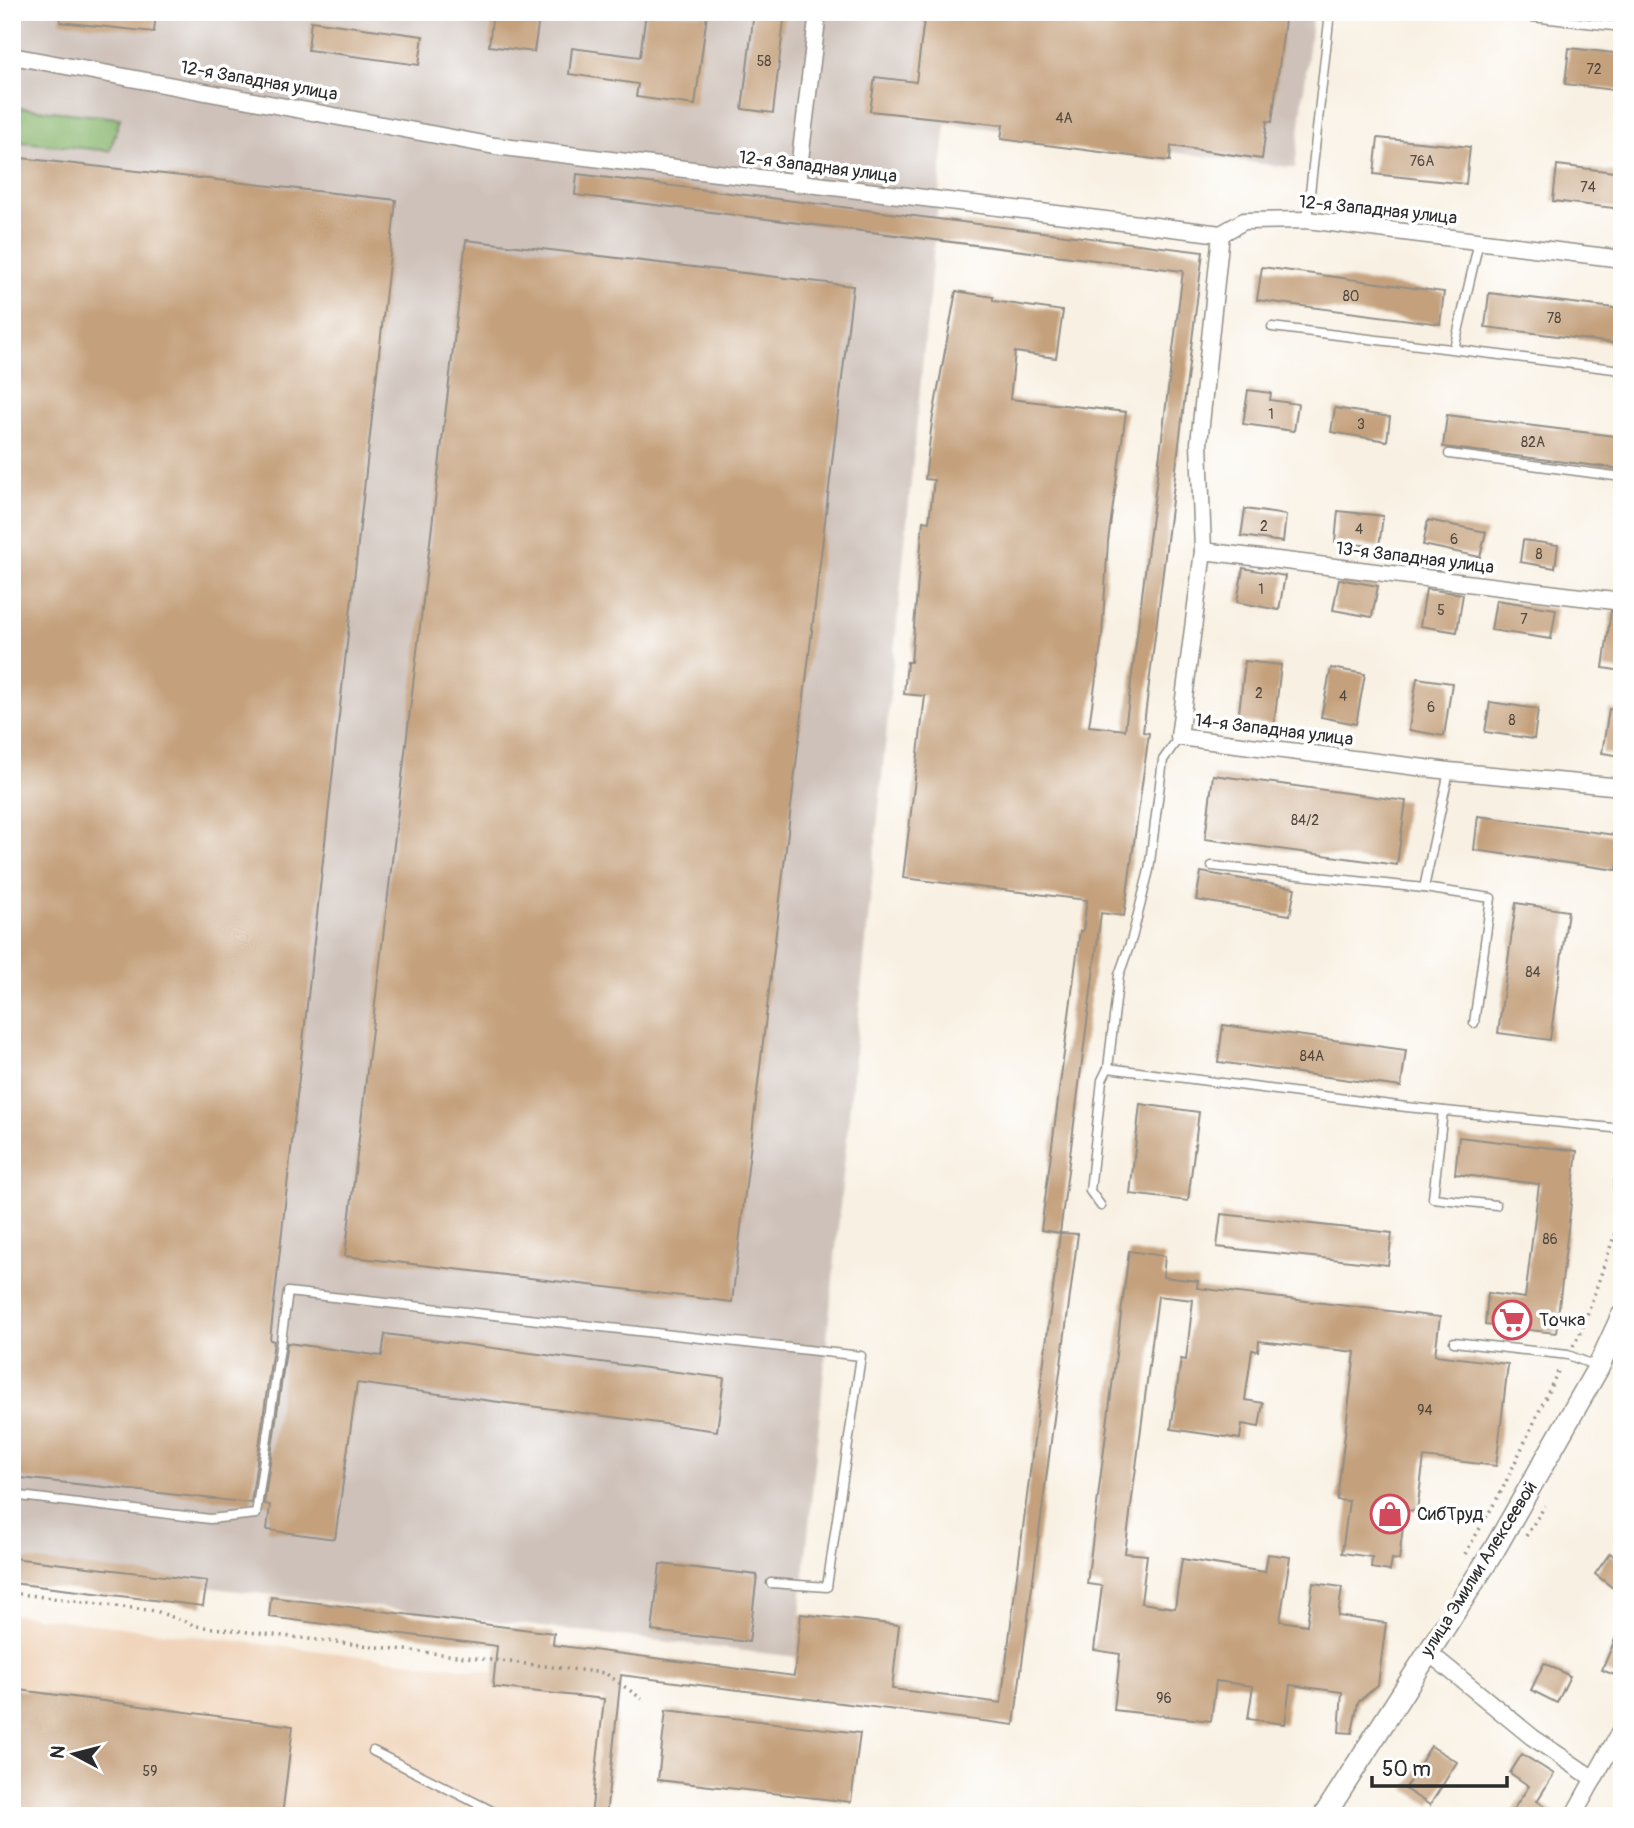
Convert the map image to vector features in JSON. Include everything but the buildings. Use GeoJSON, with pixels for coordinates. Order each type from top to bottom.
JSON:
{"type":"FeatureCollection","features":[{"type":"Feature","properties":{"kind":"street"},"geometry":{"type":"LineString","coordinates":[[797,184],[818,12]]}},
{"type":"Feature","properties":{"kind":"street","name":"12-я Западная улица"},"geometry":{"type":"LineString","coordinates":[[12,56],[495,146],[1221,234],[1244,220],[1307,220],[1622,259]]}},
{"type":"Feature","properties":{"kind":"street"},"geometry":{"type":"LineString","coordinates":[[1178,737],[1203,551],[1199,443],[1221,234]]}},
{"type":"Feature","properties":{"kind":"street","name":"13-я Западная улица"},"geometry":{"type":"LineString","coordinates":[[1203,551],[1622,603]]}},
{"type":"Feature","properties":{"kind":"street","name":"14-я Западная улица"},"geometry":{"type":"LineString","coordinates":[[1178,737],[1449,771],[1622,787]]}},
{"type":"Feature","properties":{"kind":"street","name":"улица Эмилии Алексеевой"},"geometry":{"type":"LineString","coordinates":[[1324,1816],[1494,1550],[1598,1367],[1622,1316]]}},
{"type":"Feature","properties":{"kind":"street"},"geometry":{"type":"LineString","coordinates":[[1428,1652],[1532,1738],[1594,1779]]}},
{"type":"Feature","properties":{"kind":"street"},"geometry":{"type":"LineString","coordinates":[[1573,1816],[1622,1728]]}},
{"type":"Feature","properties":{"kind":"lane"},"geometry":{"type":"LineString","coordinates":[[1307,220],[1330,12]]}},
{"type":"Feature","properties":{"kind":"lane"},"geometry":{"type":"LineString","coordinates":[[1486,12],[1622,27]]}},
{"type":"Feature","properties":{"kind":"lane"},"geometry":{"type":"LineString","coordinates":[[1454,349],[1479,241]]}},
{"type":"Feature","properties":{"kind":"lane"},"geometry":{"type":"LineString","coordinates":[[1272,327],[1622,370]]}},
{"type":"Feature","properties":{"kind":"lane"},"geometry":{"type":"LineString","coordinates":[[1449,454],[1622,477]]}},
{"type":"Feature","properties":{"kind":"lane","name":"14-я Западная улица"},"geometry":{"type":"LineString","coordinates":[[1101,1206],[1090,1191],[1102,1080],[1108,1068],[1118,975],[1132,939],[1149,870],[1163,760],[1178,737]]}},
{"type":"Feature","properties":{"kind":"lane"},"geometry":{"type":"LineString","coordinates":[[1424,888],[1449,771]]}},
{"type":"Feature","properties":{"kind":"lane"},"geometry":{"type":"LineString","coordinates":[[1212,866],[1424,888],[1491,898],[1474,1023]]}},
{"type":"Feature","properties":{"kind":"lane"},"geometry":{"type":"LineString","coordinates":[[1108,1068],[1443,1111],[1622,1129]]}},
{"type":"Feature","properties":{"kind":"lane"},"geometry":{"type":"LineString","coordinates":[[1443,1111],[1433,1198],[1496,1205]]}},
{"type":"Feature","properties":{"kind":"lane"},"geometry":{"type":"LineString","coordinates":[[1618,1187],[1622,1167]]}},
{"type":"Feature","properties":{"kind":"lane"},"geometry":{"type":"LineString","coordinates":[[12,1495],[211,1519],[256,1514],[288,1292],[861,1356],[827,1587],[771,1583]]}},
{"type":"Feature","properties":{"kind":"lane"},"geometry":{"type":"LineString","coordinates":[[1454,1342],[1568,1355],[1598,1367]]}},
{"type":"Feature","properties":{"kind":"lane"},"geometry":{"type":"LineString","coordinates":[[373,1751],[502,1816]]}},
{"type":"Feature","properties":{"kind":"path"},"geometry":{"type":"LineString","coordinates":[[1465,1554],[1502,1490],[1551,1380],[1581,1330],[1622,1213]]}},
{"type":"Feature","properties":{"kind":"path"},"geometry":{"type":"LineString","coordinates":[[12,1593],[156,1611],[196,1626],[605,1673],[642,1699]]}},
{"type":"Feature","properties":{"kind":"shaded area"},"geometry":{"type":"Polygon","coordinates":[[[12,12],[1313,12],[1295,168],[946,123],[796,1657],[12,1564],[12,12]]]}},
{"type":"Feature","properties":{"kind":"shaded area"},"geometry":{"type":"Polygon","coordinates":[[[12,1614],[494,1672],[493,1687],[604,1699],[591,1816],[12,1816],[12,1614]]]}},
{"type":"Feature","properties":{"kind":"green space"},"geometry":{"type":"Polygon","coordinates":[[[12,107],[120,118],[110,151],[12,141],[12,107]]]}},
{"type":"Feature","properties":{"kind":"place","name":"Точка"},"geometry":{"type":"Point","coordinates":[1512,1320]}},
{"type":"Feature","properties":{"kind":"place","name":"СибТруд"},"geometry":{"type":"Point","coordinates":[1390,1514]}}]}
